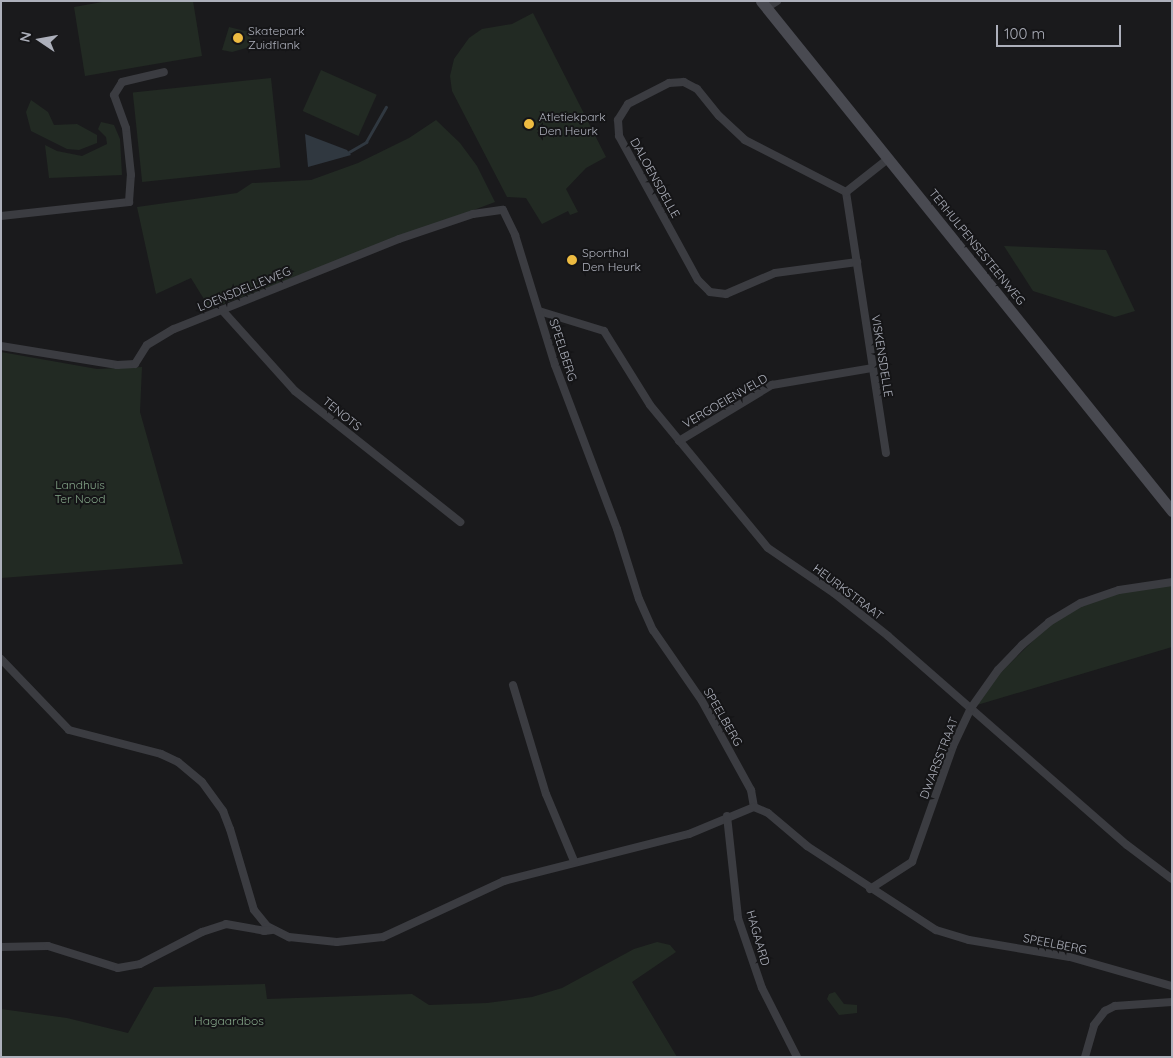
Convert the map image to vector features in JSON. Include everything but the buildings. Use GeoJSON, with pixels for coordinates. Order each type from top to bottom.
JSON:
{"type":"FeatureCollection","features":[{"type":"Feature","properties":{"kind":"main road","name":"TERHULPENSESTEENWEG"},"geometry":{"type":"LineString","coordinates":[[763,4],[1172,511]]}},
{"type":"Feature","properties":{"kind":"street"},"geometry":{"type":"LineString","coordinates":[[763,4],[777,1]]}},
{"type":"Feature","properties":{"kind":"street"},"geometry":{"type":"LineString","coordinates":[[1,216],[129,202],[132,175],[126,128],[114,95],[122,82],[164,72]]}},
{"type":"Feature","properties":{"kind":"street","name":"DALOENSDELLE"},"geometry":{"type":"LineString","coordinates":[[846,192],[745,140],[719,116],[697,88],[684,82],[669,83],[628,104],[618,120],[619,136],[698,280],[710,292],[726,294],[775,273],[857,262]]}},
{"type":"Feature","properties":{"kind":"street"},"geometry":{"type":"LineString","coordinates":[[857,262],[846,192],[888,159]]}},
{"type":"Feature","properties":{"kind":"street","name":"LOENSDELLEWEG"},"geometry":{"type":"LineString","coordinates":[[1,346],[130,366],[138,362],[142,351],[155,340],[222,310],[408,236],[472,214],[503,210]]}},
{"type":"Feature","properties":{"kind":"street","name":"SPEELBERG"},"geometry":{"type":"LineString","coordinates":[[503,210],[513,228],[555,366],[617,529],[639,598],[653,630],[711,717],[751,790],[754,807],[768,813],[807,846],[920,922],[952,936],[1070,957],[1172,986]]}},
{"type":"Feature","properties":{"kind":"street","name":"VISKENSDELLE"},"geometry":{"type":"LineString","coordinates":[[857,262],[886,453]]}},
{"type":"Feature","properties":{"kind":"street","name":"TENOTS"},"geometry":{"type":"LineString","coordinates":[[222,310],[295,391],[460,522]]}},
{"type":"Feature","properties":{"kind":"street","name":"HEURKSTRAAT"},"geometry":{"type":"LineString","coordinates":[[539,311],[604,331],[642,394],[768,548],[834,593],[971,708],[1127,845],[1172,879]]}},
{"type":"Feature","properties":{"kind":"street","name":"VERGOEIENVELD"},"geometry":{"type":"LineString","coordinates":[[679,441],[772,385],[872,368]]}},
{"type":"Feature","properties":{"kind":"street","name":"DWARSSTRAAT"},"geometry":{"type":"LineString","coordinates":[[870,889],[906,868],[916,855],[953,746],[971,708],[998,670],[1022,645],[1071,607],[1119,590],[1172,582]]}},
{"type":"Feature","properties":{"kind":"street"},"geometry":{"type":"LineString","coordinates":[[1,659],[70,730],[161,754],[178,762],[202,782],[223,811],[254,910],[272,930]]}},
{"type":"Feature","properties":{"kind":"street"},"geometry":{"type":"LineString","coordinates":[[513,685],[546,794],[574,862]]}},
{"type":"Feature","properties":{"kind":"street"},"geometry":{"type":"LineString","coordinates":[[1,947],[48,946],[118,968],[140,964],[202,932],[226,924],[272,930],[289,937],[321,941],[383,937],[504,881],[689,834],[727,816],[754,807]]}},
{"type":"Feature","properties":{"kind":"street","name":"HAGAARD"},"geometry":{"type":"LineString","coordinates":[[727,816],[738,918],[762,988],[797,1057]]}},
{"type":"Feature","properties":{"kind":"street"},"geometry":{"type":"LineString","coordinates":[[1085,1057],[1094,1025],[1105,1011],[1115,1006],[1172,1002]]}},
{"type":"Feature","properties":{"kind":"green space"},"geometry":{"type":"Polygon","coordinates":[[[108,1],[193,1],[202,56],[85,76],[74,7],[108,1]]]}},
{"type":"Feature","properties":{"kind":"green space","name":"Atletiekpark Den Heurk"},"geometry":{"type":"Polygon","coordinates":[[[533,13],[606,157],[586,168],[566,189],[578,212],[570,215],[568,211],[542,224],[526,198],[507,197],[452,91],[450,76],[454,59],[469,38],[482,29],[512,24],[533,13]]]}},
{"type":"Feature","properties":{"kind":"green space","name":"Skatepark Zuidflank"},"geometry":{"type":"Polygon","coordinates":[[[229,27],[249,32],[253,46],[232,52],[222,50],[229,27]]]}},
{"type":"Feature","properties":{"kind":"green space"},"geometry":{"type":"Polygon","coordinates":[[[321,70],[377,95],[358,136],[303,111],[321,70]]]}},
{"type":"Feature","properties":{"kind":"green space"},"geometry":{"type":"Polygon","coordinates":[[[271,78],[280,168],[142,182],[133,93],[271,78]]]}},
{"type":"Feature","properties":{"kind":"green space"},"geometry":{"type":"Polygon","coordinates":[[[31,100],[48,112],[54,125],[77,124],[97,135],[97,143],[79,150],[67,149],[31,131],[26,112],[31,100]]]}},
{"type":"Feature","properties":{"kind":"green space"},"geometry":{"type":"Polygon","coordinates":[[[436,120],[460,143],[477,166],[495,202],[210,309],[191,278],[156,294],[137,207],[237,193],[252,183],[311,180],[358,163],[409,138],[436,120]]]}},
{"type":"Feature","properties":{"kind":"green space"},"geometry":{"type":"Polygon","coordinates":[[[101,122],[114,125],[120,139],[122,175],[49,178],[45,145],[57,151],[82,156],[107,144],[106,137],[98,129],[101,122]]]}},
{"type":"Feature","properties":{"kind":"green space"},"geometry":{"type":"Polygon","coordinates":[[[1004,246],[1106,250],[1135,311],[1115,317],[1033,291],[1004,246]]]}},
{"type":"Feature","properties":{"kind":"green space","name":"Landhuis Ter Nood"},"geometry":{"type":"Polygon","coordinates":[[[1,352],[97,369],[142,367],[140,412],[183,564],[1,578],[1,352]]]}},
{"type":"Feature","properties":{"kind":"green space"},"geometry":{"type":"Polygon","coordinates":[[[1172,584],[1172,647],[977,705],[988,685],[1052,622],[1082,605],[1118,593],[1172,584]]]}},
{"type":"Feature","properties":{"kind":"green space","name":"Hagaardbos"},"geometry":{"type":"Polygon","coordinates":[[[657,942],[670,945],[676,952],[632,982],[677,1057],[1,1057],[1,1009],[67,1018],[128,1033],[154,987],[265,984],[267,999],[412,994],[429,1005],[487,1003],[532,997],[562,988],[634,949],[657,942]]]}},
{"type":"Feature","properties":{"kind":"green space"},"geometry":{"type":"Polygon","coordinates":[[[835,992],[844,1004],[857,1005],[857,1013],[839,1015],[827,999],[829,994],[835,992]]]}},
{"type":"Feature","properties":{"kind":"shaded area"},"geometry":{"type":"Polygon","coordinates":[[[305,134],[347,150],[351,155],[308,167],[305,134]]]}},
{"type":"Feature","properties":{"kind":"waterway"},"geometry":{"type":"LineString","coordinates":[[349,152],[366,142],[386,107]]}},
{"type":"Feature","properties":{"kind":"place","name":"Skatepark Zuidflank"},"geometry":{"type":"Point","coordinates":[238,38]}},
{"type":"Feature","properties":{"kind":"place","name":"Atletiekpark Den Heurk"},"geometry":{"type":"Point","coordinates":[529,124]}},
{"type":"Feature","properties":{"kind":"place","name":"Sporthal Den Heurk"},"geometry":{"type":"Point","coordinates":[572,260]}}]}
